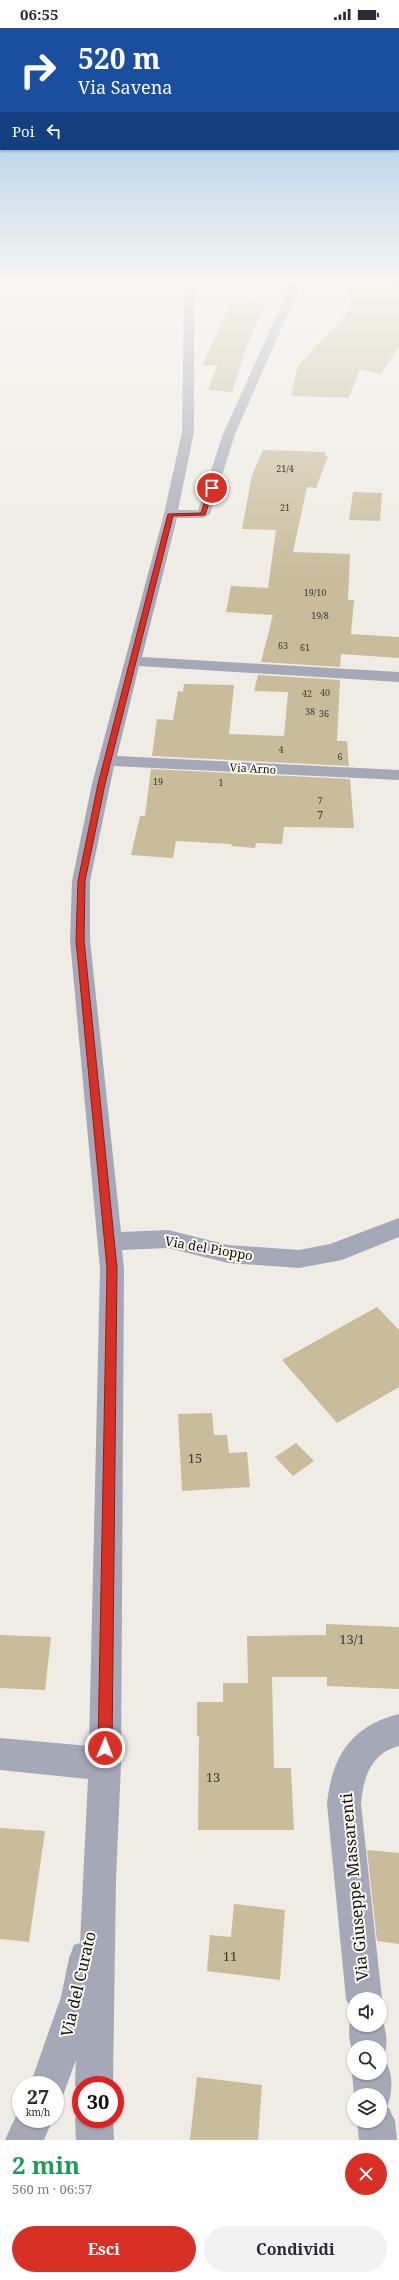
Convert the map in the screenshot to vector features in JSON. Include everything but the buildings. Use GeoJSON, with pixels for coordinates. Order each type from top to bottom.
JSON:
{"type":"FeatureCollection","features":[{"type":"Feature","properties":{"kind":"street","name":"Via del Curato"},"geometry":{"type":"LineString","coordinates":[[94,2076],[99,1880],[105,1764],[112,1268],[80,940],[81,881],[107,761],[171,514],[188,432],[188,383]]}},
{"type":"Feature","properties":{"kind":"street"},"geometry":{"type":"LineString","coordinates":[[171,514],[203,514],[229,434],[252,383]]}},
{"type":"Feature","properties":{"kind":"street"},"geometry":{"type":"LineString","coordinates":[[132,661],[399,677]]}},
{"type":"Feature","properties":{"kind":"street","name":"Via Arno"},"geometry":{"type":"LineString","coordinates":[[107,761],[399,776]]}},
{"type":"Feature","properties":{"kind":"street","name":"Via del Pioppo"},"geometry":{"type":"LineString","coordinates":[[110,1241],[168,1239],[228,1254],[278,1259],[299,1259],[333,1253],[399,1227]]}},
{"type":"Feature","properties":{"kind":"street","name":"Via Giuseppe Massarenti"},"geometry":{"type":"LineString","coordinates":[[363,1992],[344,1804],[345,1786],[351,1768],[360,1752],[374,1739],[389,1732],[399,1730]]}},
{"type":"Feature","properties":{"kind":"street"},"geometry":{"type":"LineString","coordinates":[[0,1754],[105,1764]]}},
{"type":"Feature","properties":{"kind":"street","name":"Via del Curato"},"geometry":{"type":"LineString","coordinates":[[52,2076],[78,1997],[89,1946],[99,1880]]}},
{"type":"Feature","properties":{"kind":"street"},"geometry":{"type":"LineString","coordinates":[[24,2140],[30,2128]]}},
{"type":"Feature","properties":{"kind":"street"},"geometry":{"type":"LineString","coordinates":[[94,2128],[95,2140]]}},
{"type":"Feature","properties":{"kind":"street"},"geometry":{"type":"LineString","coordinates":[[377,2128],[378,2140]]}},
{"type":"Feature","properties":{"kind":"route"},"geometry":{"type":"LineString","coordinates":[[105,1748],[112,1268],[80,940],[81,881],[101,784],[171,514],[203,514],[212,488]]}}]}
